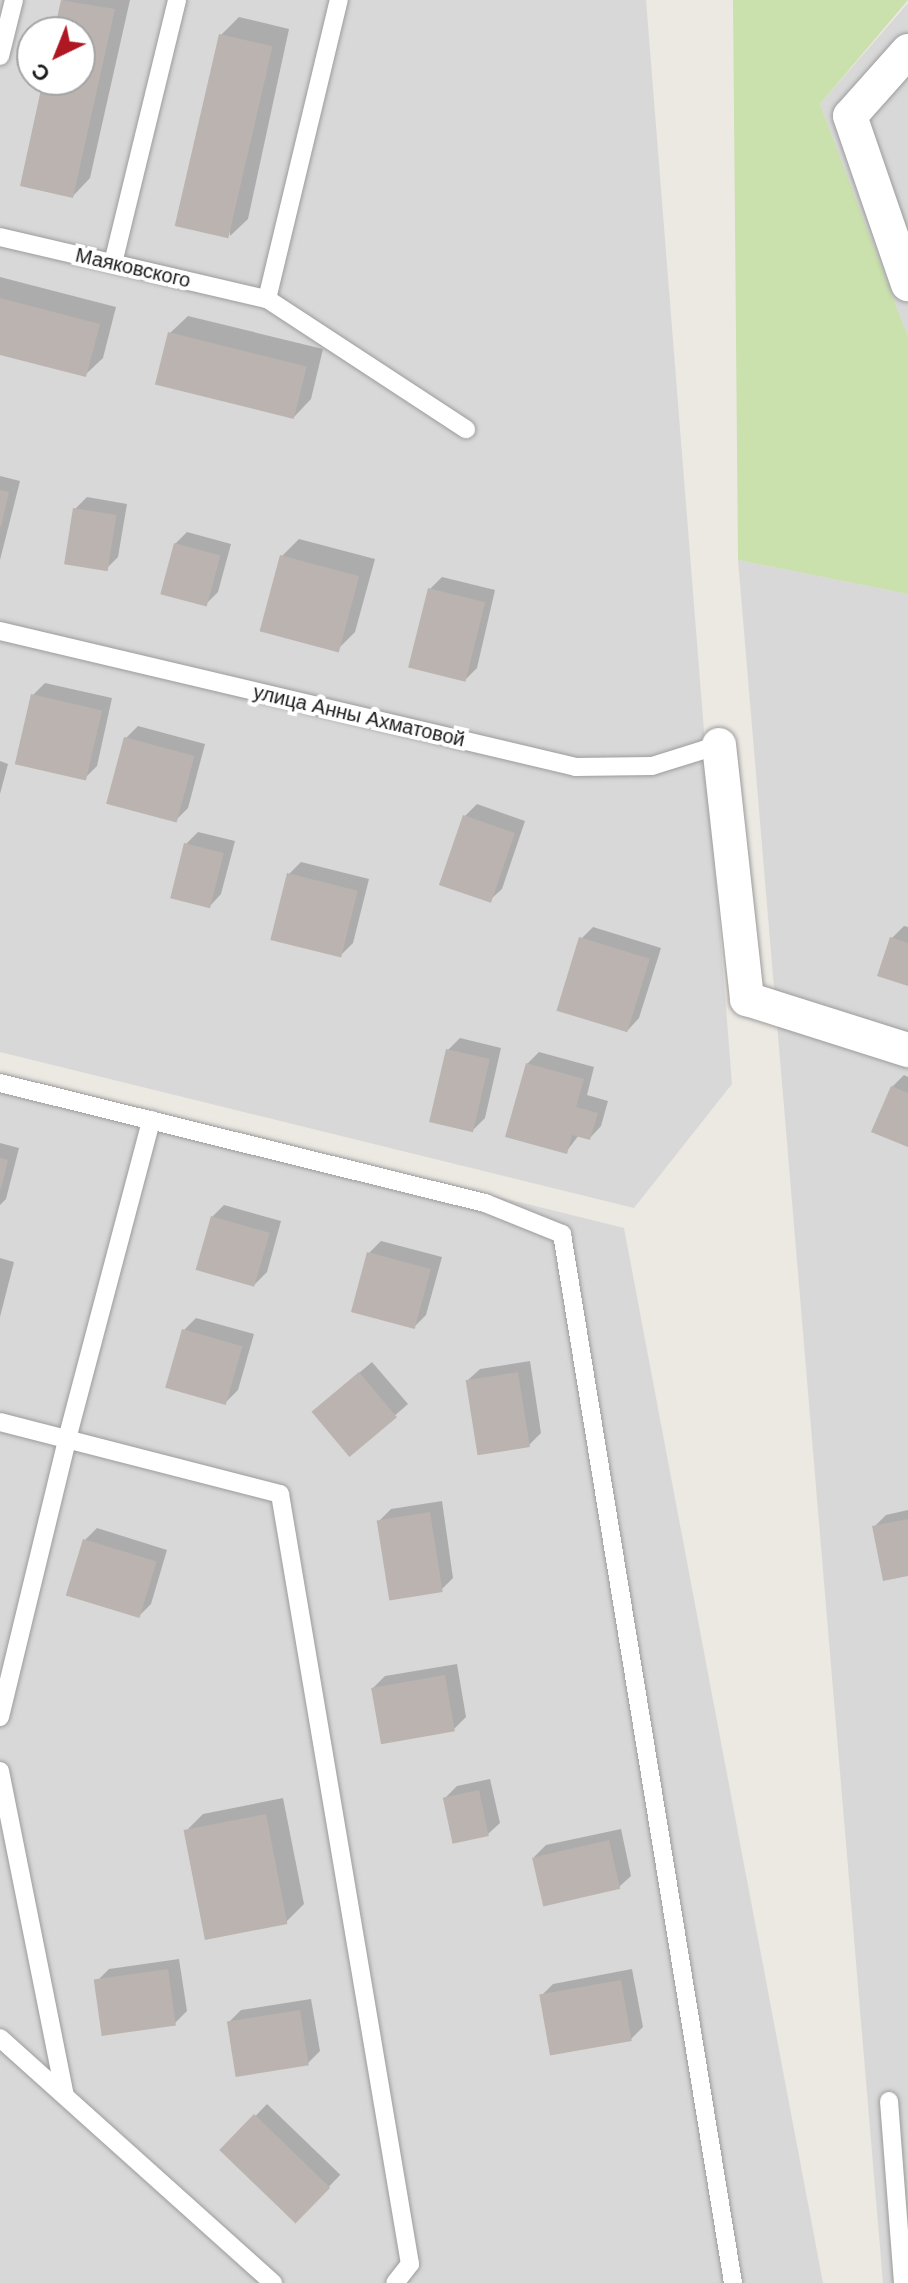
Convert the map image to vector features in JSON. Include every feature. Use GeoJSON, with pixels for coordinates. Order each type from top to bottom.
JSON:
{"type":"FeatureCollection","features":[{"type":"Feature","properties":{"kind":"street"},"geometry":{"type":"LineString","coordinates":[[908,51],[850,116],[908,284]]}},
{"type":"Feature","properties":{"kind":"street"},"geometry":{"type":"LineString","coordinates":[[719,745],[747,999],[908,1050]]}},
{"type":"Feature","properties":{"kind":"lane"},"geometry":{"type":"LineString","coordinates":[[0,56],[14,0]]}},
{"type":"Feature","properties":{"kind":"lane"},"geometry":{"type":"LineString","coordinates":[[113,263],[177,0]]}},
{"type":"Feature","properties":{"kind":"lane"},"geometry":{"type":"LineString","coordinates":[[267,299],[339,0]]}},
{"type":"Feature","properties":{"kind":"lane","name":"Маяковского"},"geometry":{"type":"LineString","coordinates":[[0,237],[267,299],[466,429]]}},
{"type":"Feature","properties":{"kind":"lane","name":"улица Анны Ахматовой"},"geometry":{"type":"LineString","coordinates":[[0,631],[576,767],[652,766],[719,745]]}},
{"type":"Feature","properties":{"kind":"lane"},"geometry":{"type":"LineString","coordinates":[[0,1083],[485,1203],[562,1234],[733,2283]]}},
{"type":"Feature","properties":{"kind":"lane"},"geometry":{"type":"LineString","coordinates":[[0,1717],[67,1439],[151,1120]]}},
{"type":"Feature","properties":{"kind":"lane"},"geometry":{"type":"LineString","coordinates":[[0,1422],[280,1494],[410,2264],[395,2283]]}},
{"type":"Feature","properties":{"kind":"lane"},"geometry":{"type":"LineString","coordinates":[[0,1771],[65,2096]]}},
{"type":"Feature","properties":{"kind":"lane"},"geometry":{"type":"LineString","coordinates":[[0,2038],[273,2283]]}},
{"type":"Feature","properties":{"kind":"lane"},"geometry":{"type":"LineString","coordinates":[[889,2101],[903,2283]]}},
{"type":"Feature","properties":{"kind":"shaded area"},"geometry":{"type":"Polygon","coordinates":[[[0,0],[646,0],[732,1084],[634,1208],[0,1052],[0,0]]]}},
{"type":"Feature","properties":{"kind":"shaded area"},"geometry":{"type":"Polygon","coordinates":[[[908,3],[908,337],[820,104],[908,3]]]}},
{"type":"Feature","properties":{"kind":"shaded area"},"geometry":{"type":"Polygon","coordinates":[[[738,560],[908,594],[908,2283],[883,2283],[738,560]]]}},
{"type":"Feature","properties":{"kind":"shaded area"},"geometry":{"type":"Polygon","coordinates":[[[0,1073],[624,1228],[823,2283],[0,2283],[0,1073]]]}},
{"type":"Feature","properties":{"kind":"green space"},"geometry":{"type":"Polygon","coordinates":[[[733,0],[908,0],[820,104],[908,337],[908,594],[738,560],[733,0]]]}},
{"type":"Feature","properties":{"kind":"building"},"geometry":{"type":"Polygon","coordinates":[[[61,0],[115,9],[96,94],[96,16],[58,16],[61,0]]]}},
{"type":"Feature","properties":{"kind":"building"},"geometry":{"type":"Polygon","coordinates":[[[219,34],[273,46],[228,238],[175,226],[219,34]]]}},
{"type":"Feature","properties":{"kind":"building"},"geometry":{"type":"Polygon","coordinates":[[[40,96],[96,96],[73,198],[20,186],[40,96]]]}},
{"type":"Feature","properties":{"kind":"building"},"geometry":{"type":"Polygon","coordinates":[[[0,298],[100,324],[86,377],[0,355],[0,298]]]}},
{"type":"Feature","properties":{"kind":"building"},"geometry":{"type":"Polygon","coordinates":[[[168,332],[307,367],[294,419],[155,384],[168,332]]]}},
{"type":"Feature","properties":{"kind":"building"},"geometry":{"type":"Polygon","coordinates":[[[0,490],[9,492],[1,527],[0,527],[0,490]]]}},
{"type":"Feature","properties":{"kind":"building"},"geometry":{"type":"Polygon","coordinates":[[[73,508],[116,515],[108,571],[64,564],[73,508]]]}},
{"type":"Feature","properties":{"kind":"building"},"geometry":{"type":"Polygon","coordinates":[[[174,543],[220,555],[207,607],[160,594],[174,543]]]}},
{"type":"Feature","properties":{"kind":"building"},"geometry":{"type":"Polygon","coordinates":[[[280,555],[359,576],[339,653],[260,631],[280,555]]]}},
{"type":"Feature","properties":{"kind":"building"},"geometry":{"type":"Polygon","coordinates":[[[428,588],[485,602],[465,682],[408,668],[428,588]]]}},
{"type":"Feature","properties":{"kind":"building"},"geometry":{"type":"Polygon","coordinates":[[[31,694],[102,710],[86,781],[15,764],[31,694]]]}},
{"type":"Feature","properties":{"kind":"building"},"geometry":{"type":"Polygon","coordinates":[[[124,737],[195,756],[177,823],[106,804],[124,737]]]}},
{"type":"Feature","properties":{"kind":"building"},"geometry":{"type":"Polygon","coordinates":[[[463,815],[515,833],[491,903],[439,885],[463,815]]]}},
{"type":"Feature","properties":{"kind":"building"},"geometry":{"type":"Polygon","coordinates":[[[184,843],[224,853],[210,908],[170,898],[184,843]]]}},
{"type":"Feature","properties":{"kind":"building"},"geometry":{"type":"Polygon","coordinates":[[[287,873],[358,891],[341,958],[270,940],[287,873]]]}},
{"type":"Feature","properties":{"kind":"building"},"geometry":{"type":"Polygon","coordinates":[[[579,937],[650,959],[627,1032],[556,1011],[579,937]]]}},
{"type":"Feature","properties":{"kind":"building"},"geometry":{"type":"Polygon","coordinates":[[[890,937],[908,943],[908,986],[877,976],[890,937]]]}},
{"type":"Feature","properties":{"kind":"building"},"geometry":{"type":"Polygon","coordinates":[[[446,1049],[490,1059],[473,1132],[429,1122],[446,1049]]]}},
{"type":"Feature","properties":{"kind":"building"},"geometry":{"type":"Polygon","coordinates":[[[526,1063],[584,1079],[576,1107],[598,1113],[590,1140],[572,1135],[567,1154],[505,1137],[526,1063]]]}},
{"type":"Feature","properties":{"kind":"building"},"geometry":{"type":"Polygon","coordinates":[[[891,1086],[908,1093],[908,1147],[871,1132],[891,1086]]]}},
{"type":"Feature","properties":{"kind":"building"},"geometry":{"type":"Polygon","coordinates":[[[0,1158],[8,1160],[1,1189],[0,1189],[0,1158]]]}},
{"type":"Feature","properties":{"kind":"building"},"geometry":{"type":"Polygon","coordinates":[[[211,1216],[270,1233],[254,1287],[196,1270],[211,1216]]]}},
{"type":"Feature","properties":{"kind":"building"},"geometry":{"type":"Polygon","coordinates":[[[367,1252],[431,1269],[415,1329],[351,1312],[367,1252]]]}},
{"type":"Feature","properties":{"kind":"building"},"geometry":{"type":"Polygon","coordinates":[[[182,1329],[243,1346],[226,1405],[165,1388],[182,1329]]]}},
{"type":"Feature","properties":{"kind":"building"},"geometry":{"type":"Polygon","coordinates":[[[359,1372],[397,1417],[349,1457],[312,1412],[359,1372]]]}},
{"type":"Feature","properties":{"kind":"building"},"geometry":{"type":"Polygon","coordinates":[[[518,1372],[530,1447],[478,1455],[466,1380],[518,1372]]]}},
{"type":"Feature","properties":{"kind":"building"},"geometry":{"type":"Polygon","coordinates":[[[430,1512],[443,1592],[389,1600],[377,1520],[430,1512]]]}},
{"type":"Feature","properties":{"kind":"building"},"geometry":{"type":"Polygon","coordinates":[[[908,1519],[908,1576],[883,1581],[872,1526],[908,1519]]]}},
{"type":"Feature","properties":{"kind":"building"},"geometry":{"type":"Polygon","coordinates":[[[83,1539],[157,1562],[139,1618],[66,1595],[83,1539]]]}},
{"type":"Feature","properties":{"kind":"building"},"geometry":{"type":"Polygon","coordinates":[[[445,1675],[455,1731],[381,1744],[371,1688],[445,1675]]]}},
{"type":"Feature","properties":{"kind":"building"},"geometry":{"type":"Polygon","coordinates":[[[479,1790],[489,1836],[453,1844],[443,1798],[479,1790]]]}},
{"type":"Feature","properties":{"kind":"building"},"geometry":{"type":"Polygon","coordinates":[[[266,1814],[287,1924],[205,1940],[184,1830],[266,1814]]]}},
{"type":"Feature","properties":{"kind":"building"},"geometry":{"type":"Polygon","coordinates":[[[609,1840],[620,1889],[543,1906],[532,1858],[609,1840]]]}},
{"type":"Feature","properties":{"kind":"building"},"geometry":{"type":"Polygon","coordinates":[[[168,1969],[176,2025],[102,2036],[94,1979],[168,1969]]]}},
{"type":"Feature","properties":{"kind":"building"},"geometry":{"type":"Polygon","coordinates":[[[621,1980],[632,2041],[550,2055],[539,1994],[621,1980]]]}},
{"type":"Feature","properties":{"kind":"building"},"geometry":{"type":"Polygon","coordinates":[[[300,2010],[309,2065],[236,2077],[227,2022],[300,2010]]]}},
{"type":"Feature","properties":{"kind":"building"},"geometry":{"type":"Polygon","coordinates":[[[254,2114],[330,2188],[296,2224],[219,2150],[254,2114]]]}}]}
